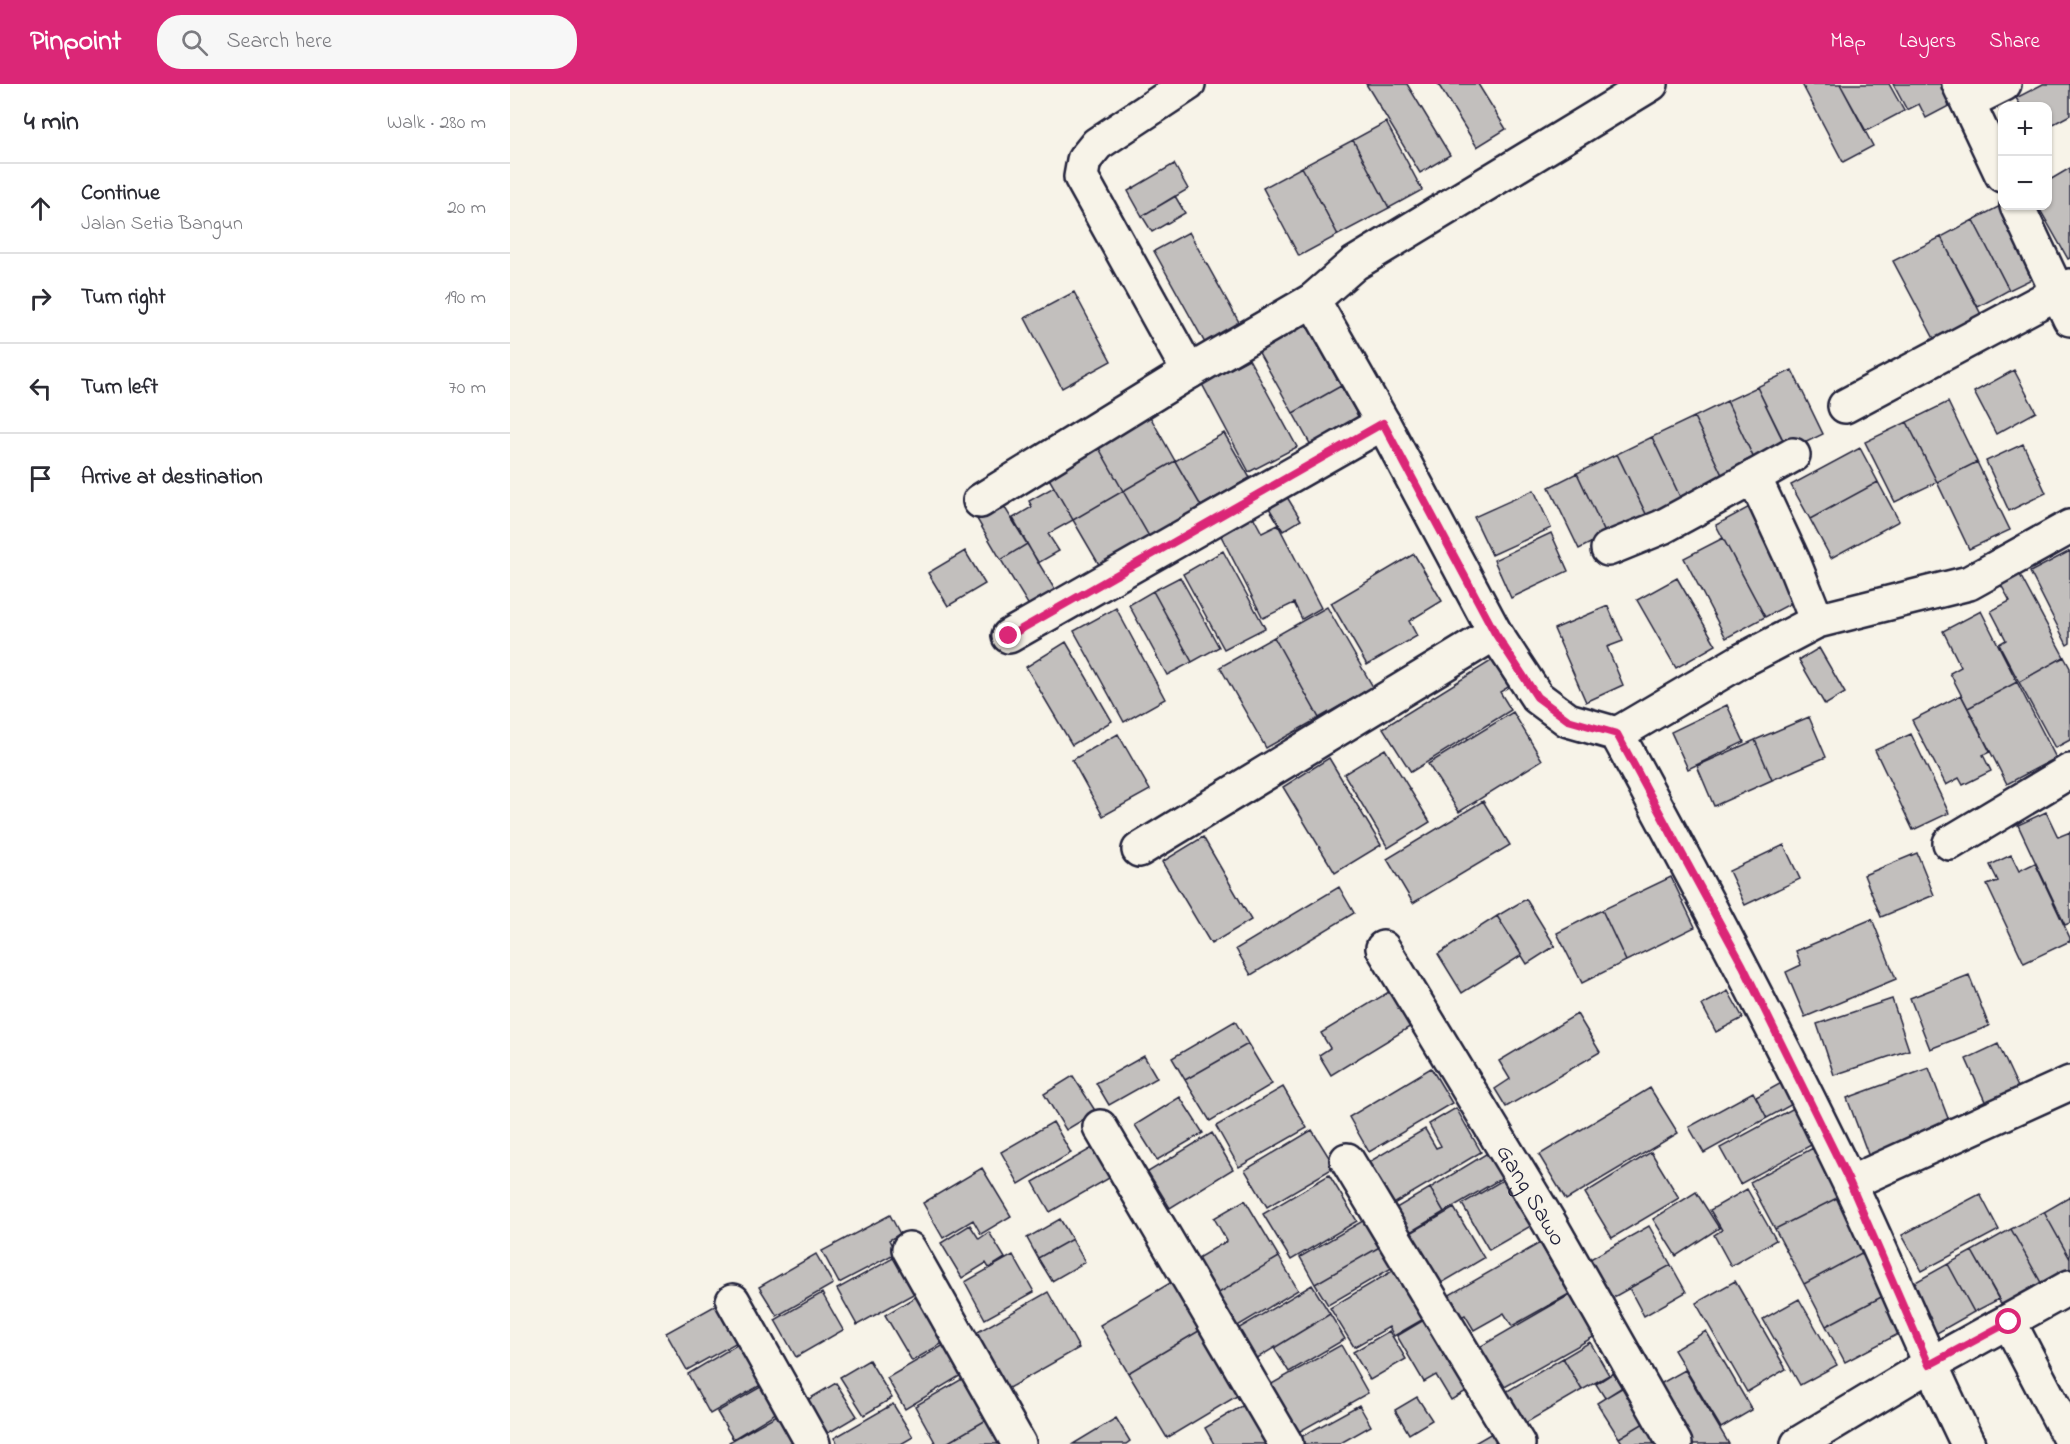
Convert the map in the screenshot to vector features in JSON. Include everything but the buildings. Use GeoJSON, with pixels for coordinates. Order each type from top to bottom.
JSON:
{"type":"FeatureCollection","features":[{"type":"Feature","properties":{"kind":"street"},"geometry":{"type":"LineString","coordinates":[[1188,84],[1097,144],[1084,160],[1082,177],[1189,372]]}},
{"type":"Feature","properties":{"kind":"street"},"geometry":{"type":"LineString","coordinates":[[980,501],[1189,372],[1313,300],[1354,264],[1651,84]]}},
{"type":"Feature","properties":{"kind":"street"},"geometry":{"type":"LineString","coordinates":[[1998,167],[1963,93],[2004,84]]}},
{"type":"Feature","properties":{"kind":"street"},"geometry":{"type":"LineString","coordinates":[[1845,406],[2066,299],[2019,210]]}},
{"type":"Feature","properties":{"kind":"street"},"geometry":{"type":"LineString","coordinates":[[1313,300],[1383,423],[1495,633],[1537,697],[1568,720],[1617,734],[1743,966],[1850,1183],[1929,1365],[1968,1444]]}},
{"type":"Feature","properties":{"kind":"street"},"geometry":{"type":"LineString","coordinates":[[1009,636],[1383,423]]}},
{"type":"Feature","properties":{"kind":"street"},"geometry":{"type":"LineString","coordinates":[[1608,549],[1662,527],[1793,455]]}},
{"type":"Feature","properties":{"kind":"street"},"geometry":{"type":"LineString","coordinates":[[1754,477],[1793,561],[1817,621]]}},
{"type":"Feature","properties":{"kind":"street"},"geometry":{"type":"LineString","coordinates":[[1617,734],[1738,662],[1817,621],[1969,583],[2070,527]]}},
{"type":"Feature","properties":{"kind":"street"},"geometry":{"type":"LineString","coordinates":[[1139,850],[1495,633]]}},
{"type":"Feature","properties":{"kind":"street"},"geometry":{"type":"LineString","coordinates":[[1950,843],[2070,771]]}},
{"type":"Feature","properties":{"kind":"street","name":"Gang Sawo"},"geometry":{"type":"LineString","coordinates":[[1383,948],[1550,1224],[1675,1444]]}},
{"type":"Feature","properties":{"kind":"street"},"geometry":{"type":"LineString","coordinates":[[1850,1183],[2070,1083]]}},
{"type":"Feature","properties":{"kind":"street"},"geometry":{"type":"LineString","coordinates":[[1100,1127],[1286,1444]]}},
{"type":"Feature","properties":{"kind":"street"},"geometry":{"type":"LineString","coordinates":[[1347,1160],[1518,1444]]}},
{"type":"Feature","properties":{"kind":"street"},"geometry":{"type":"LineString","coordinates":[[909,1249],[1019,1444]]}},
{"type":"Feature","properties":{"kind":"street"},"geometry":{"type":"LineString","coordinates":[[1798,1444],[1929,1365],[2070,1287]]}},
{"type":"Feature","properties":{"kind":"street"},"geometry":{"type":"LineString","coordinates":[[733,1300],[813,1444]]}},
{"type":"Feature","properties":{"kind":"street"},"geometry":{"type":"LineString","coordinates":[[2009,1322],[2070,1439]]}},
{"type":"Feature","properties":{"kind":"route"},"geometry":{"type":"LineString","coordinates":[[1009,636],[1383,423],[1495,633],[1537,697],[1568,720],[1617,734],[1743,966],[1850,1183],[1929,1365],[2009,1322]]}}]}
